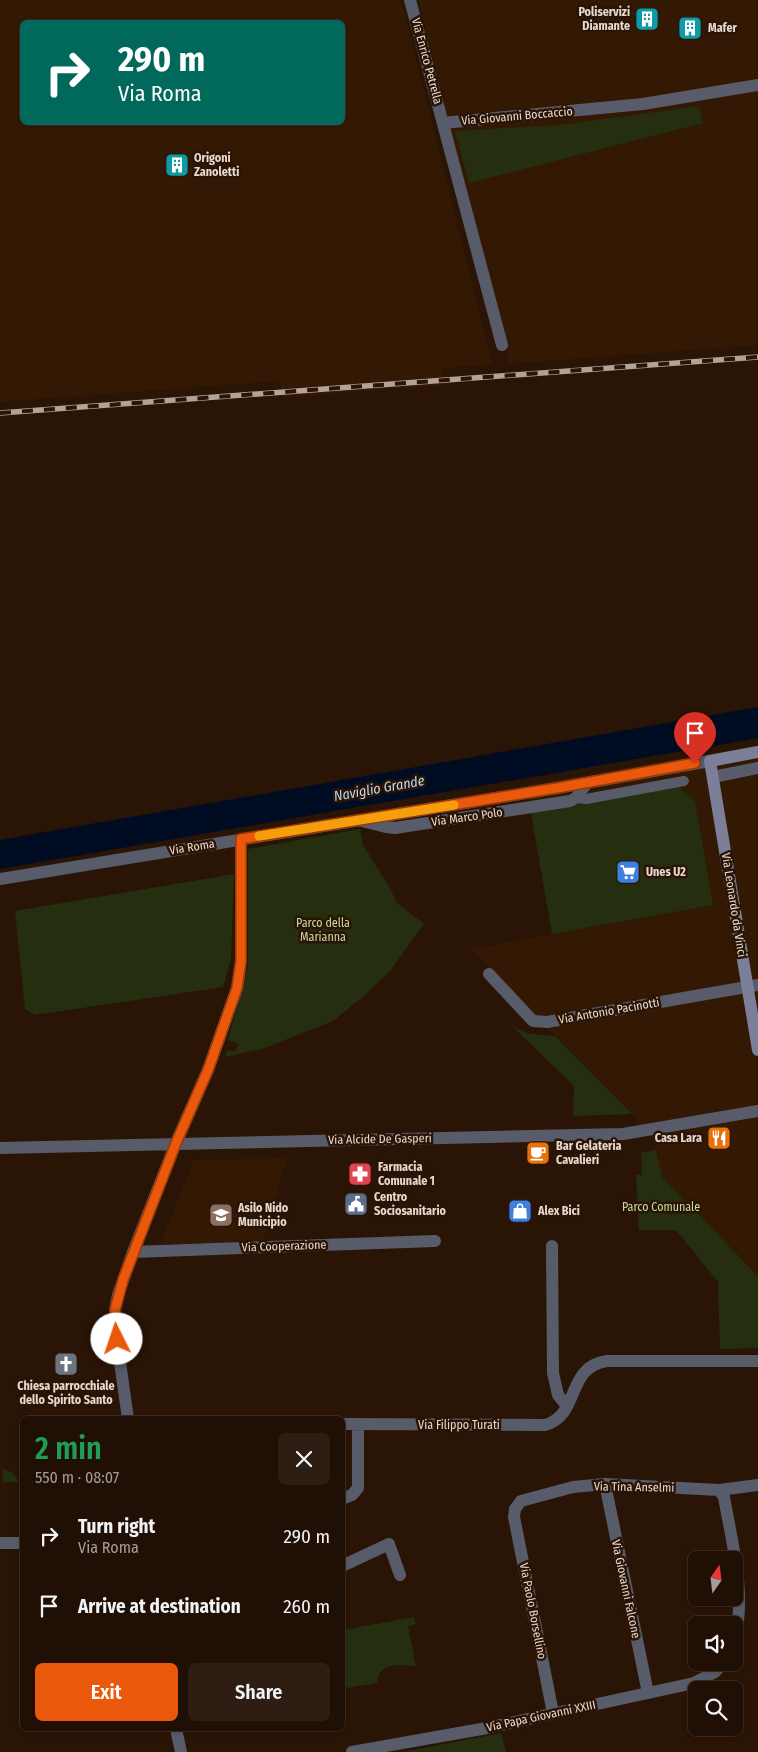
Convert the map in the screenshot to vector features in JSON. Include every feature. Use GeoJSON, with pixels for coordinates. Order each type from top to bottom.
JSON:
{"type":"FeatureCollection","features":[{"type":"Feature","properties":{"kind":"main road"},"geometry":{"type":"LineString","coordinates":[[710,761],[758,752]]}},
{"type":"Feature","properties":{"kind":"main road","name":"Via Leonardo da Vinci"},"geometry":{"type":"LineString","coordinates":[[710,761],[753,986],[758,1050]]}},
{"type":"Feature","properties":{"kind":"street","name":"Via Enrico Petrella"},"geometry":{"type":"LineString","coordinates":[[410,0],[443,123]]}},
{"type":"Feature","properties":{"kind":"street","name":"Via Giovanni Boccaccio"},"geometry":{"type":"LineString","coordinates":[[502,345],[443,123],[643,104],[758,85]]}},
{"type":"Feature","properties":{"kind":"street","name":"Via Roma"},"geometry":{"type":"LineString","coordinates":[[0,879],[587,783],[710,761]]}},
{"type":"Feature","properties":{"kind":"street"},"geometry":{"type":"LineString","coordinates":[[713,777],[758,768]]}},
{"type":"Feature","properties":{"kind":"street","name":"Via Marco Polo"},"geometry":{"type":"LineString","coordinates":[[358,820],[396,828],[544,806],[576,798],[586,799],[684,781]]}},
{"type":"Feature","properties":{"kind":"street"},"geometry":{"type":"LineString","coordinates":[[576,798],[587,783]]}},
{"type":"Feature","properties":{"kind":"street"},"geometry":{"type":"LineString","coordinates":[[128,1416],[115,1310],[118,1295],[133,1252],[176,1143],[208,1070],[231,1008],[240,974],[241,839]]}},
{"type":"Feature","properties":{"kind":"street","name":"Via Antonio Pacinotti"},"geometry":{"type":"LineString","coordinates":[[489,974],[533,1020],[547,1022],[753,986]]}},
{"type":"Feature","properties":{"kind":"street","name":"Via Alcide De Gasperi"},"geometry":{"type":"LineString","coordinates":[[0,1148],[623,1134],[758,1111]]}},
{"type":"Feature","properties":{"kind":"street","name":"Via Cooperazione"},"geometry":{"type":"LineString","coordinates":[[133,1252],[435,1241]]}},
{"type":"Feature","properties":{"kind":"street"},"geometry":{"type":"LineString","coordinates":[[552,1246],[553,1373],[558,1395],[567,1406]]}},
{"type":"Feature","properties":{"kind":"street","name":"Via Filippo Turati"},"geometry":{"type":"LineString","coordinates":[[345,1424],[545,1425],[561,1417],[579,1379],[596,1363],[607,1361],[758,1361]]}},
{"type":"Feature","properties":{"kind":"street"},"geometry":{"type":"LineString","coordinates":[[345,1498],[352,1495],[358,1488],[358,1424]]}},
{"type":"Feature","properties":{"kind":"street","name":"Via Tina Anselmi"},"geometry":{"type":"LineString","coordinates":[[515,1509],[521,1501],[573,1487],[605,1484],[719,1490],[758,1485]]}},
{"type":"Feature","properties":{"kind":"street","name":"Via Giovanni Falcone"},"geometry":{"type":"LineString","coordinates":[[605,1484],[648,1693]]}},
{"type":"Feature","properties":{"kind":"street"},"geometry":{"type":"LineString","coordinates":[[719,1490],[724,1497],[740,1596],[739,1616]]}},
{"type":"Feature","properties":{"kind":"street","name":"Via Paolo Borsellino"},"geometry":{"type":"LineString","coordinates":[[515,1509],[514,1517],[553,1713]]}},
{"type":"Feature","properties":{"kind":"street"},"geometry":{"type":"LineString","coordinates":[[0,1543],[20,1543]]}},
{"type":"Feature","properties":{"kind":"street"},"geometry":{"type":"LineString","coordinates":[[345,1565],[389,1544],[400,1575]]}},
{"type":"Feature","properties":{"kind":"street","name":"Via Papa Giovanni XXIII"},"geometry":{"type":"LineString","coordinates":[[352,1752],[487,1728],[694,1683],[717,1671]]}},
{"type":"Feature","properties":{"kind":"street"},"geometry":{"type":"LineString","coordinates":[[176,1731],[181,1752]]}},
{"type":"Feature","properties":{"kind":"shaded area"},"geometry":{"type":"Polygon","coordinates":[[[0,0],[401,0],[492,365],[442,368],[445,385],[282,397],[280,381],[0,402],[0,0]]]}},
{"type":"Feature","properties":{"kind":"shaded area"},"geometry":{"type":"Polygon","coordinates":[[[418,0],[758,0],[758,345],[509,364],[418,0]]]}},
{"type":"Feature","properties":{"kind":"shaded area"},"geometry":{"type":"Polygon","coordinates":[[[758,745],[758,1276],[662,1177],[655,1144],[632,1114],[471,949],[712,905],[695,802],[531,813],[526,785],[758,745]]]}},
{"type":"Feature","properties":{"kind":"shaded area","name":"Asilo Nido Municipio"},"geometry":{"type":"Polygon","coordinates":[[[287,1158],[263,1242],[257,1240],[257,1243],[160,1244],[194,1160],[287,1158]]]}},
{"type":"Feature","properties":{"kind":"green space"},"geometry":{"type":"Polygon","coordinates":[[[699,106],[703,123],[469,183],[455,131],[560,125],[699,106]]]}},
{"type":"Feature","properties":{"kind":"green space"},"geometry":{"type":"Polygon","coordinates":[[[679,787],[695,801],[713,905],[552,934],[531,813],[679,787]]]}},
{"type":"Feature","properties":{"kind":"green space","name":"Parco della Marianna"},"geometry":{"type":"Polygon","coordinates":[[[360,829],[363,845],[397,903],[424,924],[390,971],[365,995],[333,1021],[262,1049],[224,1057],[227,1051],[235,1051],[239,1044],[228,1040],[248,966],[248,849],[360,829]]]}},
{"type":"Feature","properties":{"kind":"green space"},"geometry":{"type":"Polygon","coordinates":[[[234,874],[231,959],[223,987],[35,1015],[25,1009],[15,911],[234,874]]]}},
{"type":"Feature","properties":{"kind":"green space"},"geometry":{"type":"Polygon","coordinates":[[[512,1026],[529,1034],[555,1036],[632,1114],[573,1116],[574,1086],[512,1026]]]}},
{"type":"Feature","properties":{"kind":"green space","name":"Parco Comunale"},"geometry":{"type":"Polygon","coordinates":[[[656,1150],[662,1177],[758,1276],[758,1348],[720,1349],[718,1282],[676,1230],[639,1230],[636,1175],[642,1175],[641,1153],[656,1150]]]}},
{"type":"Feature","properties":{"kind":"green space"},"geometry":{"type":"Polygon","coordinates":[[[2,1469],[13,1473],[19,1482],[4,1482],[4,1487],[2,1469]]]}},
{"type":"Feature","properties":{"kind":"green space"},"geometry":{"type":"Polygon","coordinates":[[[414,1617],[416,1624],[408,1626],[416,1667],[404,1665],[391,1666],[381,1672],[377,1683],[347,1688],[345,1685],[345,1630],[414,1617]]]}},
{"type":"Feature","properties":{"kind":"green space"},"geometry":{"type":"Polygon","coordinates":[[[501,1733],[506,1752],[403,1752],[501,1733]]]}},
{"type":"Feature","properties":{"kind":"water","name":"Naviglio Grande"},"geometry":{"type":"Polygon","coordinates":[[[758,707],[758,738],[0,869],[0,840],[758,707]]]}},
{"type":"Feature","properties":{"kind":"railway"},"geometry":{"type":"LineString","coordinates":[[0,413],[758,357]]}},
{"type":"Feature","properties":{"kind":"slow traffic"},"geometry":{"type":"LineString","coordinates":[[259,836],[454,805]]}},
{"type":"Feature","properties":{"kind":"place","name":"Poliservizi Diamante"},"geometry":{"type":"Point","coordinates":[647,19]}},
{"type":"Feature","properties":{"kind":"place","name":"Mafer"},"geometry":{"type":"Point","coordinates":[690,28]}},
{"type":"Feature","properties":{"kind":"place","name":"Origoni Zanoletti"},"geometry":{"type":"Point","coordinates":[177,165]}},
{"type":"Feature","properties":{"kind":"place","name":"Unes U2"},"geometry":{"type":"Point","coordinates":[628,872]}},
{"type":"Feature","properties":{"kind":"place","name":"Casa Lara"},"geometry":{"type":"Point","coordinates":[719,1138]}},
{"type":"Feature","properties":{"kind":"place","name":"Bar Gelateria Cavalieri"},"geometry":{"type":"Point","coordinates":[538,1153]}},
{"type":"Feature","properties":{"kind":"place","name":"Farmacia Comunale 1"},"geometry":{"type":"Point","coordinates":[360,1174]}},
{"type":"Feature","properties":{"kind":"place","name":"Centro Sociosanitario"},"geometry":{"type":"Point","coordinates":[356,1204]}},
{"type":"Feature","properties":{"kind":"place","name":"Alex Bici"},"geometry":{"type":"Point","coordinates":[520,1211]}},
{"type":"Feature","properties":{"kind":"place","name":"Asilo Nido Municipio"},"geometry":{"type":"Point","coordinates":[221,1215]}},
{"type":"Feature","properties":{"kind":"place","name":"Chiesa parrocchiale dello Spirito Santo"},"geometry":{"type":"Point","coordinates":[66,1364]}},
{"type":"Feature","properties":{"kind":"route"},"geometry":{"type":"LineString","coordinates":[[117,1339],[115,1310],[123,1280],[176,1143],[208,1070],[237,988],[241,961],[241,839],[557,788],[695,763]]}}]}
